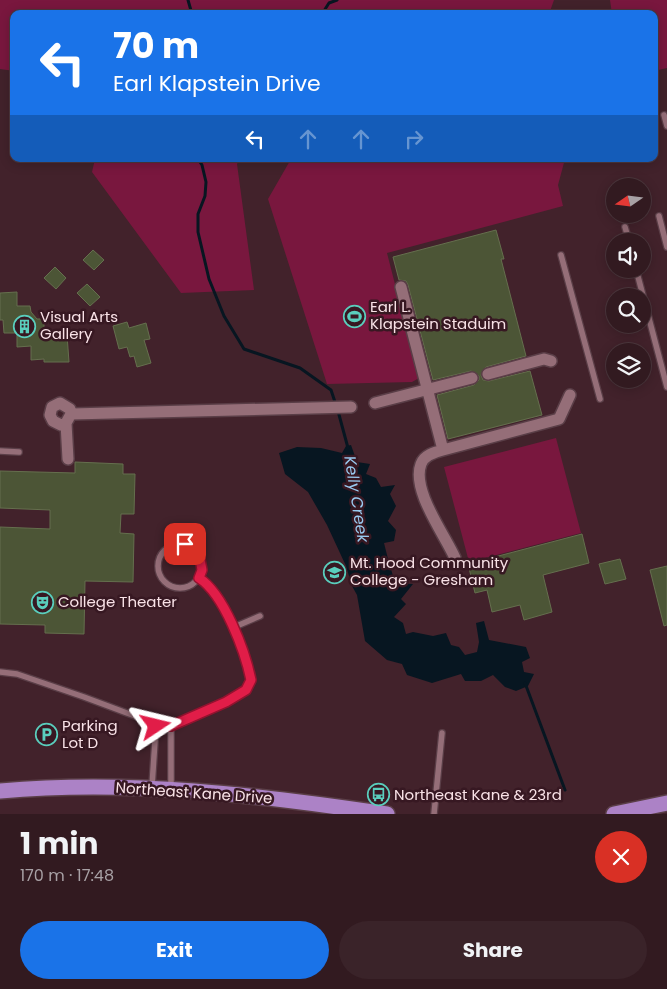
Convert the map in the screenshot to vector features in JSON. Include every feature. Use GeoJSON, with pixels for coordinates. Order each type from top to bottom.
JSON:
{"type":"FeatureCollection","features":[{"type":"Feature","properties":{"kind":"main road","name":"Northeast Kane Drive"},"geometry":{"type":"LineString","coordinates":[[0,790],[82,787],[171,789],[259,796],[387,814]]}},
{"type":"Feature","properties":{"kind":"main road"},"geometry":{"type":"LineString","coordinates":[[614,814],[667,803]]}},
{"type":"Feature","properties":{"kind":"street"},"geometry":{"type":"LineString","coordinates":[[400,288],[443,450]]}},
{"type":"Feature","properties":{"kind":"street"},"geometry":{"type":"LineString","coordinates":[[488,374],[544,359],[551,361]]}},
{"type":"Feature","properties":{"kind":"street"},"geometry":{"type":"LineString","coordinates":[[375,403],[472,378]]}},
{"type":"Feature","properties":{"kind":"street"},"geometry":{"type":"LineString","coordinates":[[456,558],[425,500],[419,474],[421,463],[427,456],[443,450],[559,419],[570,395]]}},
{"type":"Feature","properties":{"kind":"street"},"geometry":{"type":"LineString","coordinates":[[68,459],[69,418],[351,408]]}},
{"type":"Feature","properties":{"kind":"lane"},"geometry":{"type":"LineString","coordinates":[[664,115],[667,126]]}},
{"type":"Feature","properties":{"kind":"lane"},"geometry":{"type":"LineString","coordinates":[[659,216],[667,248]]}},
{"type":"Feature","properties":{"kind":"lane"},"geometry":{"type":"LineString","coordinates":[[625,227],[627,233]]}},
{"type":"Feature","properties":{"kind":"lane"},"geometry":{"type":"LineString","coordinates":[[562,255],[600,399]]}},
{"type":"Feature","properties":{"kind":"lane"},"geometry":{"type":"LineString","coordinates":[[638,278],[667,387]]}},
{"type":"Feature","properties":{"kind":"lane"},"geometry":{"type":"LineString","coordinates":[[0,451],[19,452]]}},
{"type":"Feature","properties":{"kind":"lane"},"geometry":{"type":"LineString","coordinates":[[176,544],[193,547],[202,561],[199,578],[185,587],[168,584],[159,570],[162,553],[176,544]]}},
{"type":"Feature","properties":{"kind":"lane"},"geometry":{"type":"LineString","coordinates":[[0,672],[17,674],[84,697],[143,719],[156,726],[171,726],[226,702],[246,690],[251,680],[248,665],[217,596],[208,584],[199,578]]}},
{"type":"Feature","properties":{"kind":"lane"},"geometry":{"type":"LineString","coordinates":[[232,628],[260,616]]}},
{"type":"Feature","properties":{"kind":"lane"},"geometry":{"type":"LineString","coordinates":[[152,788],[156,726]]}},
{"type":"Feature","properties":{"kind":"lane"},"geometry":{"type":"LineString","coordinates":[[171,726],[171,789]]}},
{"type":"Feature","properties":{"kind":"lane"},"geometry":{"type":"LineString","coordinates":[[434,814],[442,733]]}},
{"type":"Feature","properties":{"kind":"shaded area"},"geometry":{"type":"Polygon","coordinates":[[[0,0],[554,0],[550,10],[10,10],[10,70],[0,69],[0,0]]]}},
{"type":"Feature","properties":{"kind":"shaded area"},"geometry":{"type":"Polygon","coordinates":[[[610,0],[667,0],[667,68],[658,70],[658,10],[611,10],[610,0]]]}},
{"type":"Feature","properties":{"kind":"shaded area"},"geometry":{"type":"Polygon","coordinates":[[[94,162],[238,162],[254,290],[181,293],[92,172],[94,162]]]}},
{"type":"Feature","properties":{"kind":"shaded area","name":"Earl L. Klapstein Staduim"},"geometry":{"type":"Polygon","coordinates":[[[289,162],[564,162],[558,185],[563,206],[387,253],[419,378],[412,382],[327,384],[268,199],[289,162]]]}},
{"type":"Feature","properties":{"kind":"shaded area"},"geometry":{"type":"Polygon","coordinates":[[[556,438],[581,533],[469,562],[444,467],[556,438]]]}},
{"type":"Feature","properties":{"kind":"water"},"geometry":{"type":"Polygon","coordinates":[[[351,445],[357,462],[370,464],[366,474],[376,478],[381,487],[395,485],[390,494],[396,506],[388,521],[396,530],[394,541],[384,543],[388,559],[399,561],[391,569],[395,583],[413,584],[401,599],[406,604],[394,617],[403,623],[406,634],[413,632],[433,636],[446,633],[451,645],[459,647],[465,655],[477,652],[479,642],[476,623],[484,621],[489,640],[526,647],[530,658],[522,662],[524,672],[534,674],[528,686],[516,691],[505,687],[493,675],[481,681],[465,681],[461,674],[432,683],[407,675],[402,664],[387,660],[365,641],[357,595],[346,566],[327,525],[308,492],[285,474],[279,453],[297,447],[321,448],[342,453],[346,446],[351,445]]]}},
{"type":"Feature","properties":{"kind":"building"},"geometry":{"type":"Polygon","coordinates":[[[496,230],[504,259],[501,259],[526,356],[486,367],[481,375],[483,380],[489,381],[530,371],[542,415],[448,439],[437,395],[474,385],[479,380],[479,376],[471,371],[433,380],[408,285],[406,281],[399,280],[393,257],[496,230]]]}},
{"type":"Feature","properties":{"kind":"building"},"geometry":{"type":"Polygon","coordinates":[[[93,250],[104,260],[94,270],[83,260],[93,250]]]}},
{"type":"Feature","properties":{"kind":"building"},"geometry":{"type":"Polygon","coordinates":[[[55,267],[66,278],[56,289],[44,278],[55,267]]]}},
{"type":"Feature","properties":{"kind":"building"},"geometry":{"type":"Polygon","coordinates":[[[87,284],[100,297],[90,306],[77,293],[87,284]]]}},
{"type":"Feature","properties":{"kind":"building","name":"Visual Arts Gallery"},"geometry":{"type":"Polygon","coordinates":[[[17,292],[17,306],[30,306],[31,312],[37,319],[44,319],[44,332],[58,332],[58,335],[67,335],[69,362],[44,362],[44,359],[31,360],[31,346],[17,347],[17,333],[4,333],[3,320],[0,320],[0,293],[17,292]]]}},
{"type":"Feature","properties":{"kind":"building"},"geometry":{"type":"Polygon","coordinates":[[[127,322],[129,328],[146,323],[150,339],[144,340],[151,363],[137,367],[134,356],[130,357],[127,347],[119,349],[113,326],[127,322]]]}},
{"type":"Feature","properties":{"kind":"building"},"geometry":{"type":"Polygon","coordinates":[[[75,462],[123,464],[123,474],[135,474],[134,514],[121,514],[120,533],[134,534],[133,582],[85,581],[84,634],[45,633],[45,625],[0,624],[0,527],[50,529],[50,510],[0,508],[0,471],[75,473],[75,462]]]}},
{"type":"Feature","properties":{"kind":"building"},"geometry":{"type":"Polygon","coordinates":[[[582,534],[589,563],[543,575],[552,612],[524,620],[520,605],[492,612],[487,590],[475,593],[468,564],[582,534]]]}},
{"type":"Feature","properties":{"kind":"building"},"geometry":{"type":"Polygon","coordinates":[[[620,559],[626,579],[605,584],[599,564],[620,559]]]}},
{"type":"Feature","properties":{"kind":"building"},"geometry":{"type":"Polygon","coordinates":[[[667,566],[667,625],[664,626],[650,570],[667,566]]]}},
{"type":"Feature","properties":{"kind":"waterway"},"geometry":{"type":"LineString","coordinates":[[188,0],[191,10]]}},
{"type":"Feature","properties":{"kind":"waterway"},"geometry":{"type":"LineString","coordinates":[[325,10],[329,3],[337,0]]}},
{"type":"Feature","properties":{"kind":"waterway","name":"Kelly Creek"},"geometry":{"type":"LineString","coordinates":[[200,162],[206,182],[205,196],[198,214],[198,232],[209,279],[224,316],[244,349],[300,368],[331,390],[336,405]]}},
{"type":"Feature","properties":{"kind":"waterway","name":"Kelly Creek"},"geometry":{"type":"LineString","coordinates":[[338,411],[348,448]]}},
{"type":"Feature","properties":{"kind":"waterway","name":"Kelly Creek"},"geometry":{"type":"LineString","coordinates":[[525,683],[565,790]]}},
{"type":"Feature","properties":{"kind":"place","name":"Earl L. Klapstein Staduim"},"geometry":{"type":"Point","coordinates":[354,316]}},
{"type":"Feature","properties":{"kind":"place","name":"Visual Arts Gallery"},"geometry":{"type":"Point","coordinates":[24,326]}},
{"type":"Feature","properties":{"kind":"place","name":"Mt. Hood Community College - Gresham"},"geometry":{"type":"Point","coordinates":[334,572]}},
{"type":"Feature","properties":{"kind":"place","name":"College Theater"},"geometry":{"type":"Point","coordinates":[42,602]}},
{"type":"Feature","properties":{"kind":"place","name":"Parking Lot D"},"geometry":{"type":"Point","coordinates":[46,735]}},
{"type":"Feature","properties":{"kind":"place","name":"Northeast Kane & 23rd"},"geometry":{"type":"Point","coordinates":[378,795]}},
{"type":"Feature","properties":{"kind":"route"},"geometry":{"type":"LineString","coordinates":[[156,726],[171,726],[226,702],[246,690],[251,680],[248,665],[217,596],[208,584],[199,578],[202,570],[202,561],[199,554],[193,547],[185,544]]}}]}
